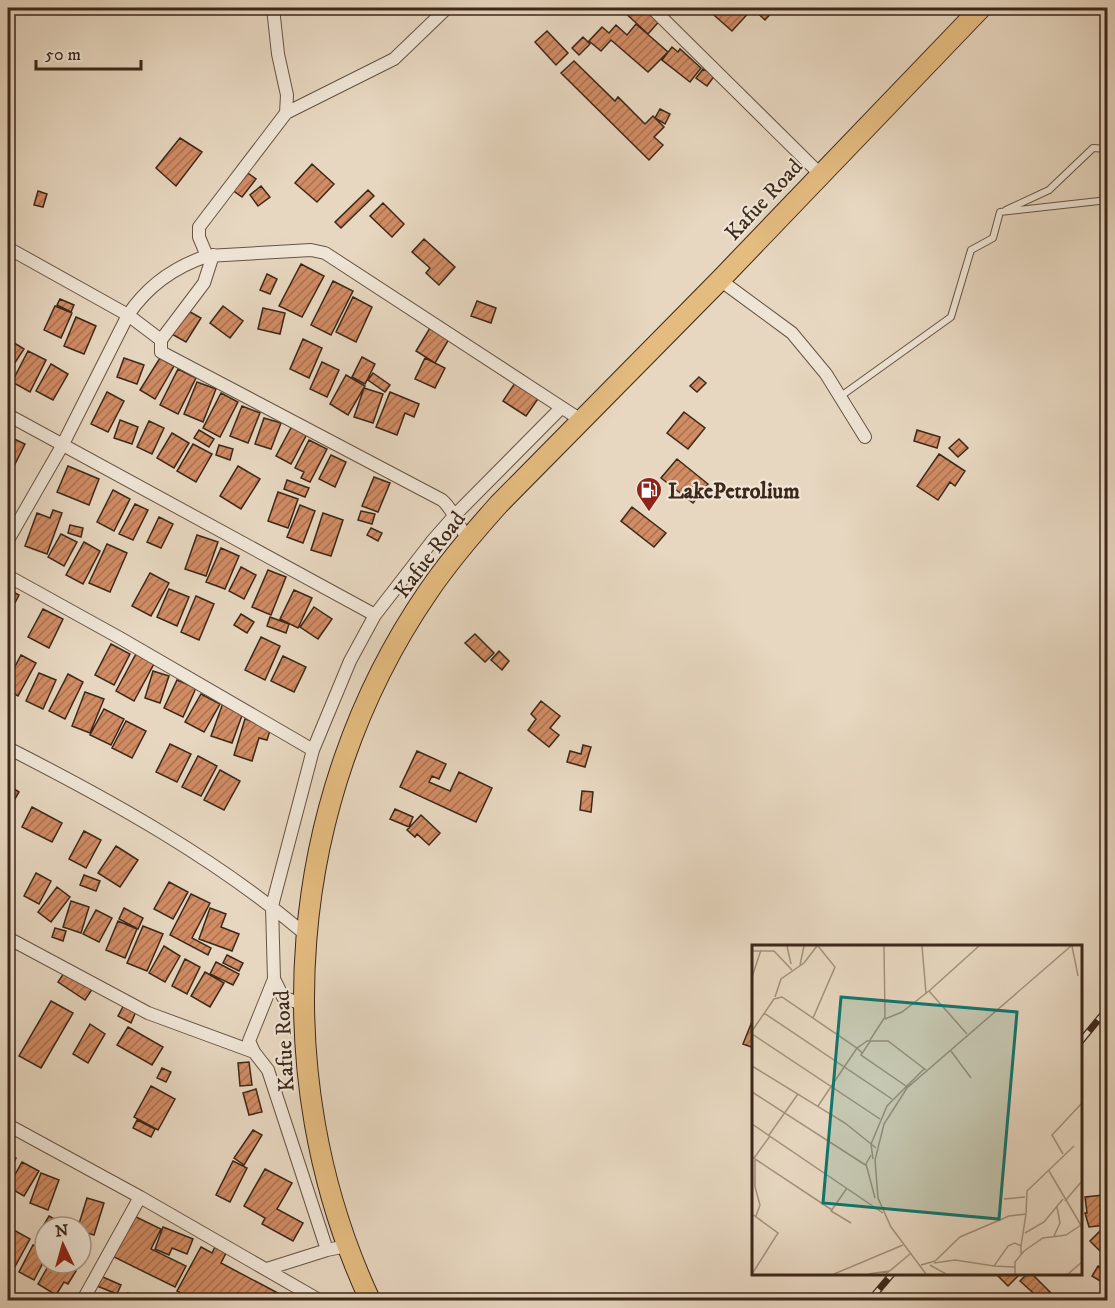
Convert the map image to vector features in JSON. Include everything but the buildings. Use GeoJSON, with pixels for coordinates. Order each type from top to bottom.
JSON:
{"type":"FeatureCollection","features":[{"type":"Feature","properties":{"kind":"highway","name":"Kafue Road"},"geometry":{"type":"LineString","coordinates":[[370,1300],[347,1246],[316,1139],[307,1071],[304,1005],[305,934],[330,805],[359,720],[406,627],[468,538],[981,8]]}},
{"type":"Feature","properties":{"kind":"street"},"geometry":{"type":"LineString","coordinates":[[273,8],[278,54],[285,82],[286,112]]}},
{"type":"Feature","properties":{"kind":"street"},"geometry":{"type":"LineString","coordinates":[[447,8],[394,60],[286,112],[199,227],[199,237],[210,256],[199,293],[161,340],[159,346],[164,356],[442,500],[468,538]]}},
{"type":"Feature","properties":{"kind":"street"},"geometry":{"type":"LineString","coordinates":[[652,8],[820,174]]}},
{"type":"Feature","properties":{"kind":"street"},"geometry":{"type":"LineString","coordinates":[[8,248],[128,315],[161,340]]}},
{"type":"Feature","properties":{"kind":"street"},"geometry":{"type":"LineString","coordinates":[[8,540],[62,446],[138,299],[162,277],[190,261],[210,256],[311,250],[325,253],[581,420]]}},
{"type":"Feature","properties":{"kind":"street"},"geometry":{"type":"LineString","coordinates":[[720,280],[792,333],[820,366],[865,437]]}},
{"type":"Feature","properties":{"kind":"street"},"geometry":{"type":"LineString","coordinates":[[327,1250],[268,1070],[254,1052],[249,1041],[274,979],[272,906],[313,750],[350,661],[375,615],[454,515],[561,408]]}},
{"type":"Feature","properties":{"kind":"street"},"geometry":{"type":"LineString","coordinates":[[8,415],[375,615]]}},
{"type":"Feature","properties":{"kind":"street"},"geometry":{"type":"LineString","coordinates":[[8,576],[313,750]]}},
{"type":"Feature","properties":{"kind":"street"},"geometry":{"type":"LineString","coordinates":[[8,748],[144,820],[272,906],[305,934]]}},
{"type":"Feature","properties":{"kind":"street"},"geometry":{"type":"LineString","coordinates":[[8,938],[148,1013],[254,1052]]}},
{"type":"Feature","properties":{"kind":"street"},"geometry":{"type":"LineString","coordinates":[[274,979],[283,997],[304,1005]]}},
{"type":"Feature","properties":{"kind":"street"},"geometry":{"type":"LineString","coordinates":[[8,1125],[140,1197],[319,1300]]}},
{"type":"Feature","properties":{"kind":"street"},"geometry":{"type":"LineString","coordinates":[[83,1300],[140,1197]]}},
{"type":"Feature","properties":{"kind":"street"},"geometry":{"type":"LineString","coordinates":[[267,1269],[347,1246]]}},
{"type":"Feature","properties":{"kind":"lane"},"geometry":{"type":"LineString","coordinates":[[1000,212],[1049,190],[1092,148],[1107,149]]}},
{"type":"Feature","properties":{"kind":"lane"},"geometry":{"type":"LineString","coordinates":[[1000,212],[1107,200]]}},
{"type":"Feature","properties":{"kind":"lane"},"geometry":{"type":"LineString","coordinates":[[841,396],[951,318],[971,250],[993,238],[1000,212]]}},
{"type":"Feature","properties":{"kind":"railway"},"geometry":{"type":"LineString","coordinates":[[1082,1040],[1108,1008]]}},
{"type":"Feature","properties":{"kind":"railway"},"geometry":{"type":"LineString","coordinates":[[870,1300],[891,1275]]}},
{"type":"Feature","properties":{"kind":"place","name":"LakePetrolium"},"geometry":{"type":"Point","coordinates":[649,513]}}]}
